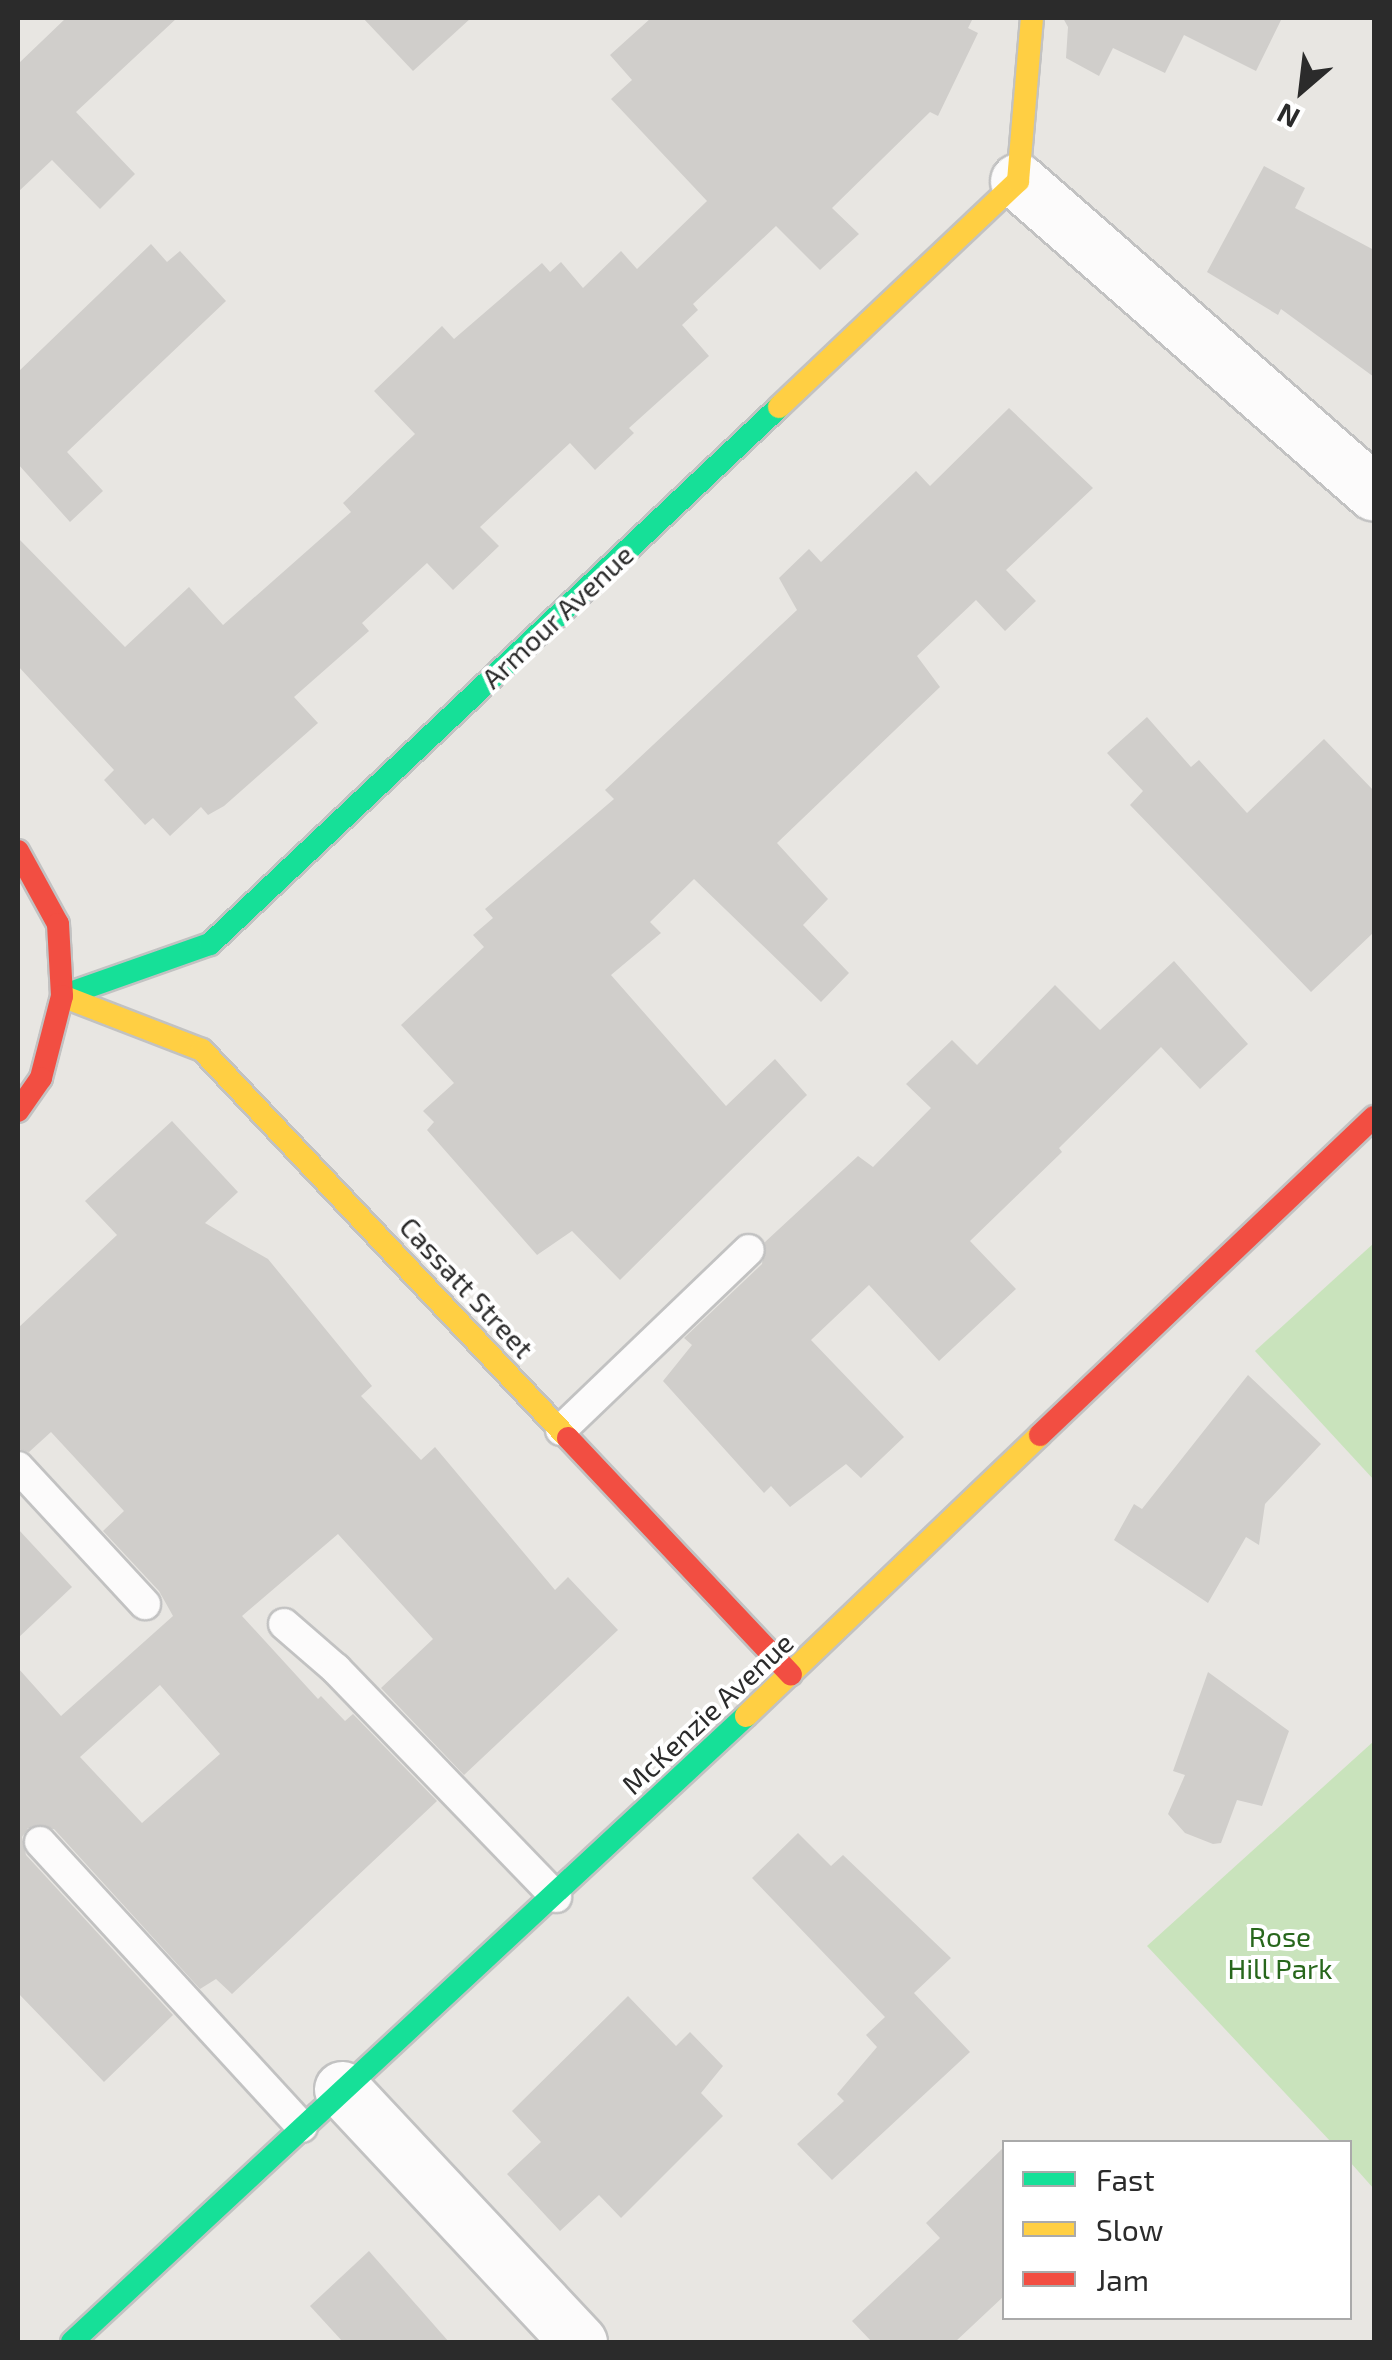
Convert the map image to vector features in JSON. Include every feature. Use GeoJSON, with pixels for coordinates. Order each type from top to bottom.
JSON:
{"type":"FeatureCollection","features":[{"type":"Feature","properties":{"kind":"street"},"geometry":{"type":"LineString","coordinates":[[1032,18],[1018,181],[1374,493]]}},
{"type":"Feature","properties":{"kind":"street","name":"Armour Avenue"},"geometry":{"type":"LineString","coordinates":[[62,996],[210,944],[1018,181]]}},
{"type":"Feature","properties":{"kind":"street"},"geometry":{"type":"LineString","coordinates":[[18,851],[58,924],[62,996],[41,1078],[18,1111]]}},
{"type":"Feature","properties":{"kind":"street","name":"Cassatt Street"},"geometry":{"type":"LineString","coordinates":[[62,996],[202,1050],[792,1675]]}},
{"type":"Feature","properties":{"kind":"street","name":"McKenzie Avenue"},"geometry":{"type":"LineString","coordinates":[[72,2342],[792,1675],[1374,1117]]}},
{"type":"Feature","properties":{"kind":"street"},"geometry":{"type":"LineString","coordinates":[[342,2089],[580,2342]]}},
{"type":"Feature","properties":{"kind":"lane"},"geometry":{"type":"LineString","coordinates":[[561,1430],[750,1250]]}},
{"type":"Feature","properties":{"kind":"lane"},"geometry":{"type":"LineString","coordinates":[[18,1467],[144,1604]]}},
{"type":"Feature","properties":{"kind":"lane"},"geometry":{"type":"LineString","coordinates":[[284,1624],[336,1669],[556,1897]]}},
{"type":"Feature","properties":{"kind":"lane"},"geometry":{"type":"LineString","coordinates":[[40,1842],[302,2127]]}},
{"type":"Feature","properties":{"kind":"green space"},"geometry":{"type":"Polygon","coordinates":[[[1374,1243],[1374,1480],[1255,1351],[1374,1243]]]}},
{"type":"Feature","properties":{"kind":"green space","name":"Rose Hill Park"},"geometry":{"type":"Polygon","coordinates":[[[1374,1741],[1374,2189],[1352,2164],[1352,2140],[1329,2140],[1147,1946],[1374,1741]]]}},
{"type":"Feature","properties":{"kind":"building"},"geometry":{"type":"Polygon","coordinates":[[[66,18],[177,18],[76,112],[135,174],[100,209],[52,160],[18,192],[18,64],[66,18]]]}},
{"type":"Feature","properties":{"kind":"building"},"geometry":{"type":"Polygon","coordinates":[[[363,18],[471,18],[413,71],[363,18]]]}},
{"type":"Feature","properties":{"kind":"building"},"geometry":{"type":"Polygon","coordinates":[[[651,18],[973,18],[968,28],[978,33],[938,116],[930,112],[832,208],[859,234],[820,270],[776,226],[693,304],[698,310],[682,325],[709,356],[629,428],[634,433],[595,470],[570,443],[480,527],[499,546],[453,590],[427,563],[362,623],[369,631],[294,697],[318,723],[224,806],[208,815],[201,807],[170,836],[153,818],[145,825],[104,780],[114,770],[18,666],[18,538],[125,647],[189,587],[223,625],[351,512],[343,503],[415,434],[374,391],[442,326],[454,339],[542,263],[550,272],[561,262],[583,288],[621,251],[637,269],[707,201],[611,99],[632,80],[610,55],[651,18]]]}},
{"type":"Feature","properties":{"kind":"building"},"geometry":{"type":"Polygon","coordinates":[[[1063,18],[1282,18],[1256,71],[1184,35],[1165,73],[1113,48],[1099,76],[1066,58],[1068,27],[1063,18]]]}},
{"type":"Feature","properties":{"kind":"building"},"geometry":{"type":"Polygon","coordinates":[[[1264,166],[1305,188],[1295,208],[1374,250],[1374,377],[1281,309],[1278,315],[1207,272],[1264,166]]]}},
{"type":"Feature","properties":{"kind":"building"},"geometry":{"type":"Polygon","coordinates":[[[151,244],[167,262],[180,251],[226,301],[67,452],[103,491],[70,522],[18,464],[18,372],[151,244]]]}},
{"type":"Feature","properties":{"kind":"building"},"geometry":{"type":"Polygon","coordinates":[[[1009,408],[1093,488],[1006,570],[1036,601],[1005,631],[976,600],[917,656],[940,687],[777,843],[828,899],[803,925],[849,973],[821,1002],[694,879],[650,922],[661,933],[611,975],[726,1106],[775,1059],[807,1095],[620,1280],[572,1231],[537,1255],[427,1130],[434,1122],[423,1111],[454,1083],[401,1025],[484,947],[473,935],[493,918],[485,909],[614,799],[605,790],[797,610],[779,578],[809,549],[821,562],[916,471],[930,486],[1009,408]]]}},
{"type":"Feature","properties":{"kind":"building"},"geometry":{"type":"Polygon","coordinates":[[[1147,717],[1191,767],[1199,760],[1247,813],[1324,739],[1374,791],[1374,932],[1311,992],[1130,805],[1143,791],[1107,753],[1147,717]]]}},
{"type":"Feature","properties":{"kind":"building"},"geometry":{"type":"Polygon","coordinates":[[[1174,961],[1248,1044],[1200,1089],[1161,1047],[1059,1148],[1062,1152],[970,1241],[1016,1289],[939,1361],[869,1285],[811,1340],[904,1437],[861,1478],[846,1464],[790,1507],[771,1486],[764,1493],[663,1381],[692,1345],[684,1338],[762,1264],[765,1242],[858,1156],[873,1167],[931,1108],[906,1084],[952,1040],[977,1065],[1055,985],[1100,1030],[1174,961]]]}},
{"type":"Feature","properties":{"kind":"building"},"geometry":{"type":"Polygon","coordinates":[[[172,1121],[238,1192],[205,1223],[268,1259],[372,1386],[361,1396],[421,1460],[435,1447],[555,1590],[568,1577],[618,1630],[464,1775],[381,1688],[433,1639],[338,1534],[242,1616],[318,1699],[321,1696],[345,1721],[353,1714],[437,1801],[232,1994],[216,1979],[200,1989],[54,1829],[28,1828],[22,1837],[26,1855],[173,2015],[104,2082],[18,1993],[18,1668],[61,1716],[173,1616],[159,1591],[103,1531],[124,1511],[51,1432],[29,1452],[18,1449],[18,1328],[117,1235],[85,1201],[172,1121]],[[160,1685],[80,1757],[142,1823],[220,1754],[160,1685]]]}},
{"type":"Feature","properties":{"kind":"building"},"geometry":{"type":"Polygon","coordinates":[[[1248,1375],[1321,1444],[1265,1504],[1259,1545],[1246,1537],[1208,1603],[1114,1540],[1134,1504],[1142,1509],[1248,1375]]]}},
{"type":"Feature","properties":{"kind":"building"},"geometry":{"type":"Polygon","coordinates":[[[18,1529],[72,1587],[18,1638],[18,1529]]]}},
{"type":"Feature","properties":{"kind":"building"},"geometry":{"type":"Polygon","coordinates":[[[1208,1672],[1289,1731],[1262,1806],[1237,1800],[1221,1843],[1213,1844],[1185,1833],[1168,1814],[1185,1775],[1173,1771],[1208,1672]]]}},
{"type":"Feature","properties":{"kind":"building"},"geometry":{"type":"Polygon","coordinates":[[[798,1833],[831,1866],[843,1855],[951,1958],[914,1993],[970,2052],[832,2180],[797,2144],[844,2101],[837,2094],[877,2047],[866,2035],[885,2017],[752,1878],[798,1833]]]}},
{"type":"Feature","properties":{"kind":"building"},"geometry":{"type":"Polygon","coordinates":[[[628,1996],[676,2046],[690,2032],[723,2066],[701,2093],[723,2116],[621,2218],[599,2195],[560,2231],[507,2174],[541,2142],[512,2111],[628,1996]]]}},
{"type":"Feature","properties":{"kind":"building"},"geometry":{"type":"Polygon","coordinates":[[[1002,2149],[1002,2298],[955,2342],[872,2342],[852,2321],[940,2238],[926,2223],[1002,2149]]]}},
{"type":"Feature","properties":{"kind":"building"},"geometry":{"type":"Polygon","coordinates":[[[369,2251],[449,2342],[343,2342],[310,2306],[369,2251]]]}},
{"type":"Feature","properties":{"kind":"traffic: fast"},"geometry":{"type":"LineString","coordinates":[[62,996],[210,944],[779,407]]}},
{"type":"Feature","properties":{"kind":"traffic: fast"},"geometry":{"type":"LineString","coordinates":[[72,2342],[746,1716]]}},
{"type":"Feature","properties":{"kind":"traffic: slow"},"geometry":{"type":"LineString","coordinates":[[779,407],[1018,181],[1032,18]]}},
{"type":"Feature","properties":{"kind":"traffic: slow"},"geometry":{"type":"LineString","coordinates":[[62,996],[202,1050],[568,1438]]}},
{"type":"Feature","properties":{"kind":"traffic: slow"},"geometry":{"type":"LineString","coordinates":[[746,1716],[1040,1435]]}},
{"type":"Feature","properties":{"kind":"traffic: jam"},"geometry":{"type":"LineString","coordinates":[[18,851],[58,924],[62,996],[41,1078],[18,1111]]}},
{"type":"Feature","properties":{"kind":"traffic: jam"},"geometry":{"type":"LineString","coordinates":[[1040,1435],[1374,1117]]}},
{"type":"Feature","properties":{"kind":"traffic: jam"},"geometry":{"type":"LineString","coordinates":[[568,1438],[791,1675]]}}]}
